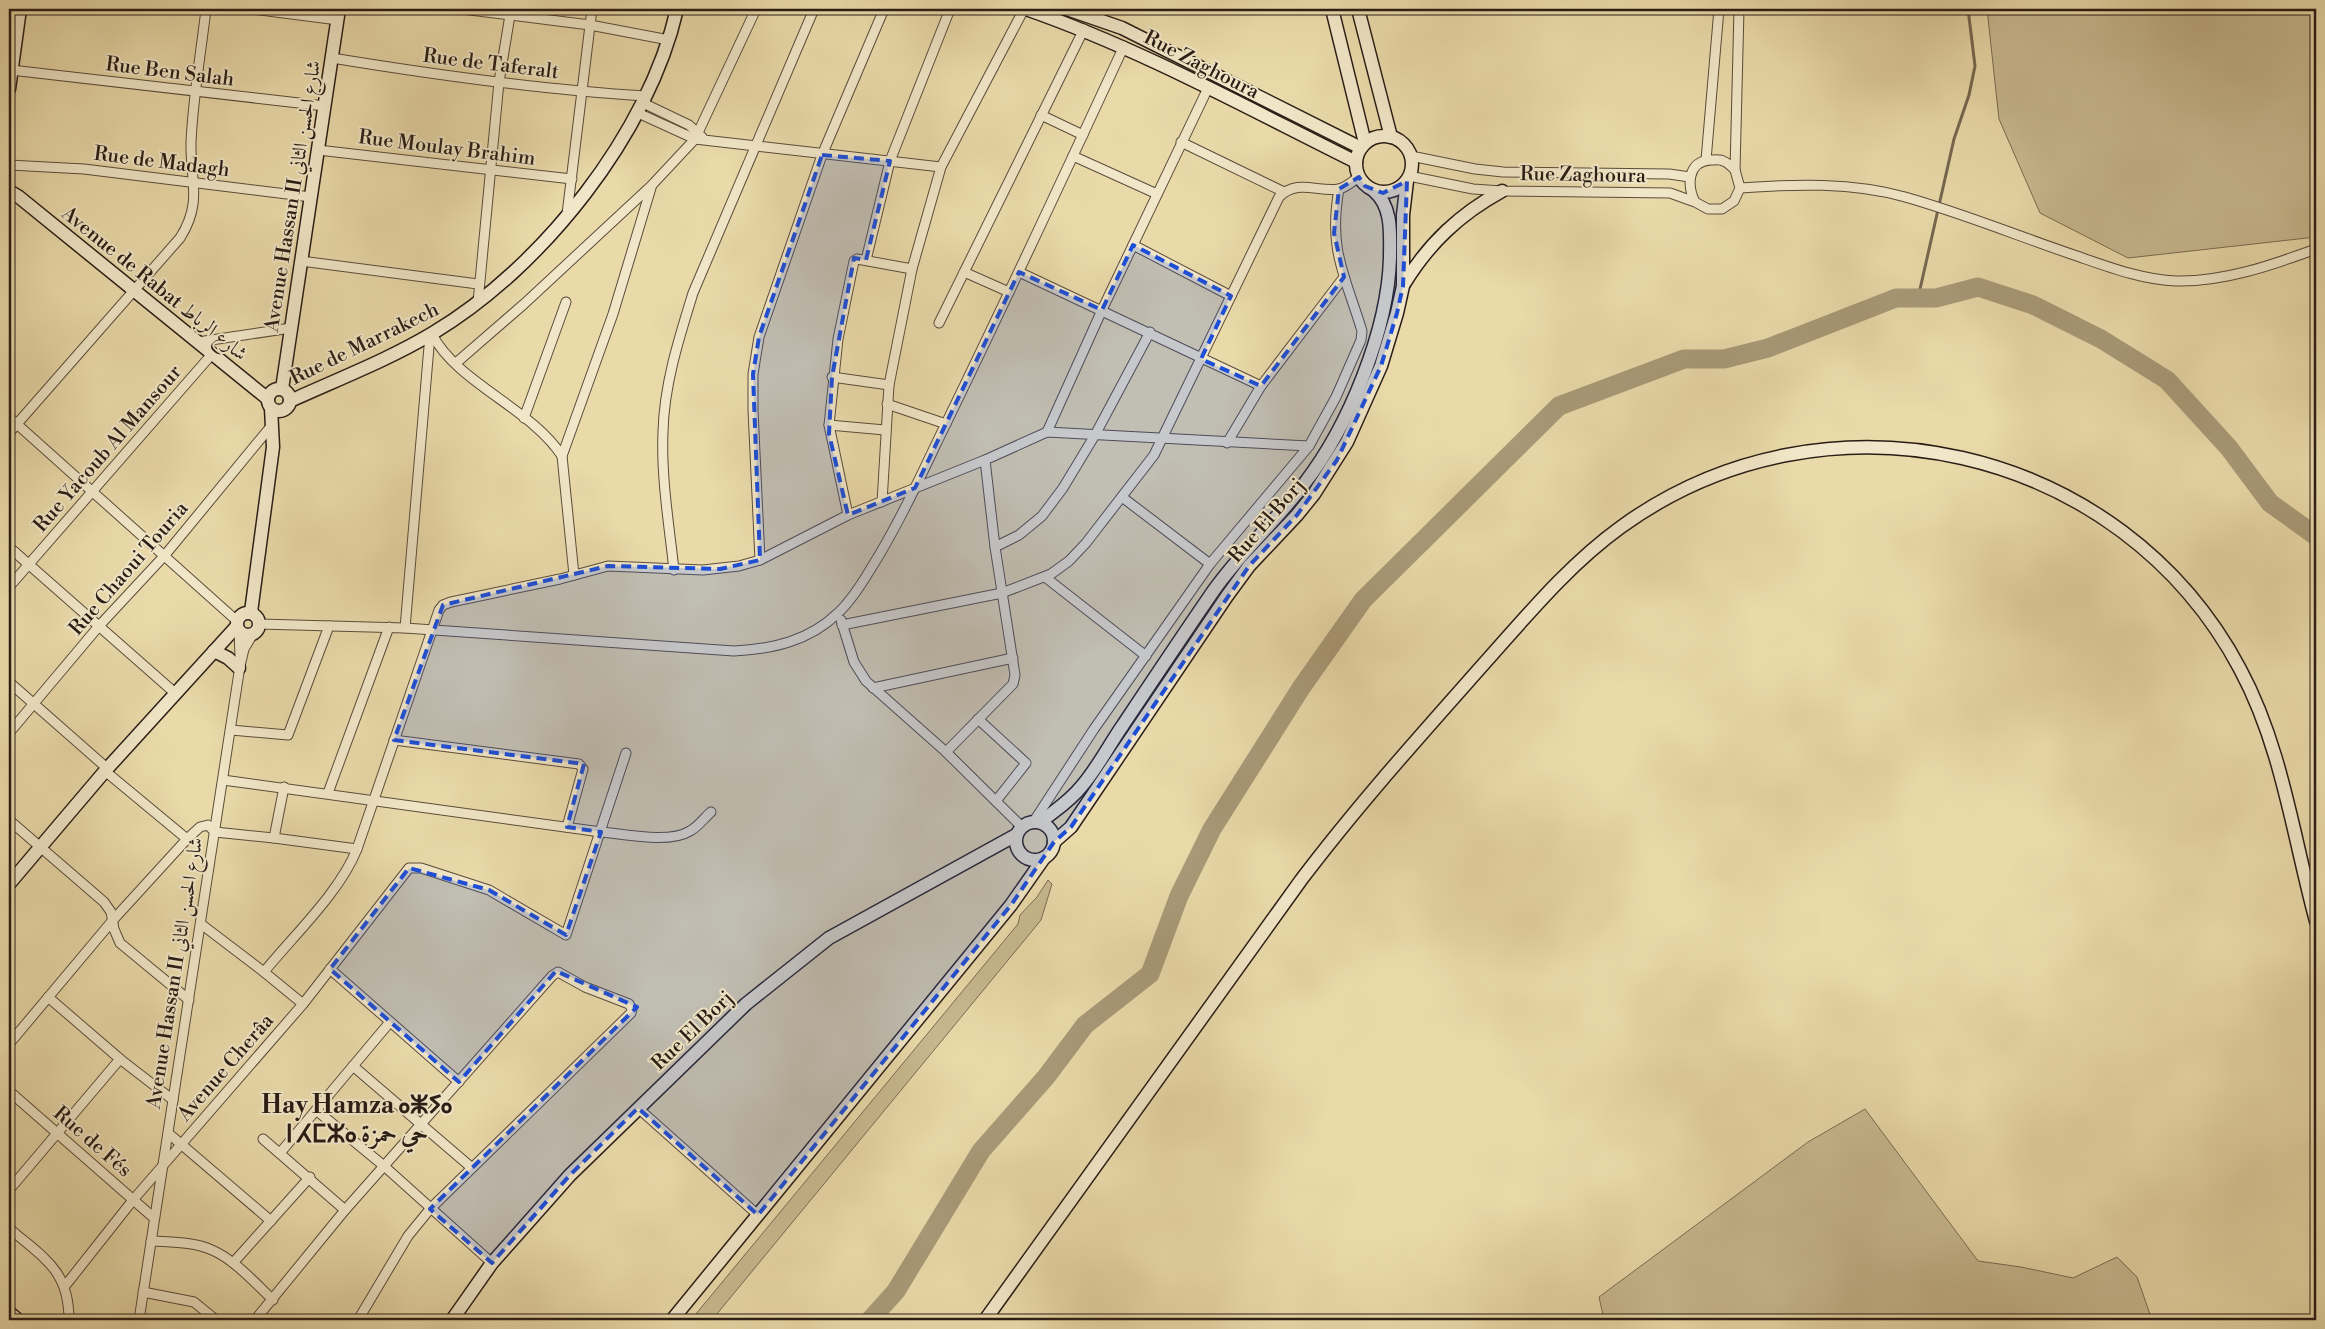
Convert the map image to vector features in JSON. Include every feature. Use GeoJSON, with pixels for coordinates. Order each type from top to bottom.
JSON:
{"type":"FeatureCollection","features":[{"type":"Feature","properties":{"kind":"highway"},"geometry":{"type":"LineString","coordinates":[[9,1315],[15,1320]]}},
{"type":"Feature","properties":{"kind":"street"},"geometry":{"type":"LineString","coordinates":[[9,90],[20,9]]}},
{"type":"Feature","properties":{"kind":"street"},"geometry":{"type":"LineString","coordinates":[[9,433],[133,289],[180,238],[188,225],[195,197],[191,142],[206,9]]}},
{"type":"Feature","properties":{"kind":"street"},"geometry":{"type":"LineString","coordinates":[[252,9],[338,14]]}},
{"type":"Feature","properties":{"kind":"street"},"geometry":{"type":"LineString","coordinates":[[462,9],[511,12],[669,40]]}},
{"type":"Feature","properties":{"kind":"street"},"geometry":{"type":"LineString","coordinates":[[567,215],[592,9]]}},
{"type":"Feature","properties":{"kind":"street","name":"Rue de Marrakech"},"geometry":{"type":"LineString","coordinates":[[288,404],[431,334],[478,302],[531,255],[567,215],[606,166],[642,104],[669,40],[678,9]]}},
{"type":"Feature","properties":{"kind":"street"},"geometry":{"type":"LineString","coordinates":[[456,363],[524,304],[651,186],[699,137],[756,9]]}},
{"type":"Feature","properties":{"kind":"street"},"geometry":{"type":"LineString","coordinates":[[674,570],[662,433],[664,408],[682,330],[693,294],[814,9]]}},
{"type":"Feature","properties":{"kind":"street"},"geometry":{"type":"LineString","coordinates":[[760,560],[753,410],[753,374],[759,337],[822,155],[884,9]]}},
{"type":"Feature","properties":{"kind":"street"},"geometry":{"type":"LineString","coordinates":[[866,260],[890,161],[950,9]]}},
{"type":"Feature","properties":{"kind":"street"},"geometry":{"type":"LineString","coordinates":[[882,502],[889,385],[912,269],[941,167],[1025,9]]}},
{"type":"Feature","properties":{"kind":"street","name":"Rue Zaghoura"},"geometry":{"type":"LineString","coordinates":[[1025,9],[1084,29],[1124,46],[1356,162]]}},
{"type":"Feature","properties":{"kind":"street","name":"Rue Zaghoura"},"geometry":{"type":"LineString","coordinates":[[1067,9],[1122,28],[1363,146]]}},
{"type":"Feature","properties":{"kind":"street"},"geometry":{"type":"LineString","coordinates":[[1332,9],[1363,146]]}},
{"type":"Feature","properties":{"kind":"street"},"geometry":{"type":"LineString","coordinates":[[1358,9],[1391,137]]}},
{"type":"Feature","properties":{"kind":"street"},"geometry":{"type":"LineString","coordinates":[[1706,160],[1719,9]]}},
{"type":"Feature","properties":{"kind":"street"},"geometry":{"type":"LineString","coordinates":[[1739,9],[1735,170],[1740,188],[1842,187],[1884,192],[1944,209],[2100,264],[2153,278],[2174,281],[2221,277],[2284,260],[2316,249]]}},
{"type":"Feature","properties":{"kind":"street"},"geometry":{"type":"LineString","coordinates":[[478,302],[478,284],[499,82],[511,12]]}},
{"type":"Feature","properties":{"kind":"street","name":"Avenue Hassan II شارع الحسن الثاني"},"geometry":{"type":"LineString","coordinates":[[282,389],[338,14]]}},
{"type":"Feature","properties":{"kind":"street"},"geometry":{"type":"LineString","coordinates":[[939,323],[1084,29]]}},
{"type":"Feature","properties":{"kind":"street"},"geometry":{"type":"LineString","coordinates":[[9,417],[165,555],[246,635],[256,629],[329,626],[390,627],[734,651],[766,649],[788,644],[817,629],[838,613],[857,590],[876,561],[915,488],[946,424],[1124,46]]}},
{"type":"Feature","properties":{"kind":"street","name":"Rue de Taferalt"},"geometry":{"type":"LineString","coordinates":[[332,58],[582,92],[642,104]]}},
{"type":"Feature","properties":{"kind":"street","name":"Rue Ben Salah"},"geometry":{"type":"LineString","coordinates":[[11,70],[324,106]]}},
{"type":"Feature","properties":{"kind":"street"},"geometry":{"type":"LineString","coordinates":[[1047,432],[1102,310],[1208,88]]}},
{"type":"Feature","properties":{"kind":"street"},"geometry":{"type":"LineString","coordinates":[[642,104],[699,137],[755,147],[941,167]]}},
{"type":"Feature","properties":{"kind":"street"},"geometry":{"type":"LineString","coordinates":[[1041,115],[1083,135]]}},
{"type":"Feature","properties":{"kind":"street"},"geometry":{"type":"LineString","coordinates":[[1377,137],[1391,137],[1403,144],[1411,156],[1412,170],[1408,178],[1392,191],[1383,193],[1374,191],[1365,186],[1359,178],[1356,162],[1363,146],[1377,137]]}},
{"type":"Feature","properties":{"kind":"street"},"geometry":{"type":"LineString","coordinates":[[1181,142],[1284,192]]}},
{"type":"Feature","properties":{"kind":"street","name":"Rue Moulay Brahim"},"geometry":{"type":"LineString","coordinates":[[318,150],[572,179]]}},
{"type":"Feature","properties":{"kind":"street"},"geometry":{"type":"LineString","coordinates":[[1073,156],[1157,194]]}},
{"type":"Feature","properties":{"kind":"street","name":"Rue Zaghoura"},"geometry":{"type":"LineString","coordinates":[[1411,156],[1475,169],[1503,172],[1669,174],[1690,177]]}},
{"type":"Feature","properties":{"kind":"street"},"geometry":{"type":"LineString","coordinates":[[1695,202],[1689,190],[1690,177],[1696,167],[1706,160],[1722,160],[1735,170]]}},
{"type":"Feature","properties":{"kind":"street","name":"Rue de Madagh"},"geometry":{"type":"LineString","coordinates":[[9,165],[84,169],[311,197]]}},
{"type":"Feature","properties":{"kind":"street"},"geometry":{"type":"LineString","coordinates":[[842,624],[1002,593],[1045,577],[1069,561],[1122,497],[1154,454],[1274,204],[1289,189],[1312,187],[1339,189],[1359,178]]}},
{"type":"Feature","properties":{"kind":"street","name":"Rue Zaghoura"},"geometry":{"type":"LineString","coordinates":[[1408,178],[1502,192],[1670,193],[1708,209],[1722,209],[1734,201],[1740,188]]}},
{"type":"Feature","properties":{"kind":"street","name":"Rue El Borj"},"geometry":{"type":"LineString","coordinates":[[1054,842],[1071,827],[1249,566],[1297,515],[1337,460],[1356,424],[1381,366],[1397,313],[1403,286],[1403,215],[1408,178]]}},
{"type":"Feature","properties":{"kind":"street","name":"Avenue de Rabat شارع الرباط"},"geometry":{"type":"LineString","coordinates":[[9,181],[14,194],[198,342],[270,403]]}},
{"type":"Feature","properties":{"kind":"street"},"geometry":{"type":"LineString","coordinates":[[574,575],[562,456],[613,314],[651,186]]}},
{"type":"Feature","properties":{"kind":"street"},"geometry":{"type":"LineString","coordinates":[[1044,858],[1031,860],[1020,854],[1015,842],[1019,831],[1038,822],[1094,729],[1210,564],[1309,446],[1336,397],[1361,340],[1362,331],[1337,256],[1334,234],[1335,211],[1339,189]]}},
{"type":"Feature","properties":{"kind":"street","name":"Rue El Borj"},"geometry":{"type":"LineString","coordinates":[[1038,822],[1082,786],[1215,589],[1242,553],[1304,485],[1336,435],[1371,356],[1386,298],[1390,252],[1388,216],[1386,206],[1381,197],[1374,191]]}},
{"type":"Feature","properties":{"kind":"street"},"geometry":{"type":"LineString","coordinates":[[1403,286],[1415,266],[1445,231],[1469,211],[1502,192]]}},
{"type":"Feature","properties":{"kind":"street"},"geometry":{"type":"LineString","coordinates":[[1133,245],[1231,296]]}},
{"type":"Feature","properties":{"kind":"street"},"geometry":{"type":"LineString","coordinates":[[848,515],[829,425],[832,377],[854,261],[857,259],[866,260],[912,269]]}},
{"type":"Feature","properties":{"kind":"street"},"geometry":{"type":"LineString","coordinates":[[301,261],[478,284]]}},
{"type":"Feature","properties":{"kind":"street"},"geometry":{"type":"LineString","coordinates":[[964,272],[1009,292]]}},
{"type":"Feature","properties":{"kind":"street"},"geometry":{"type":"LineString","coordinates":[[1019,272],[1150,332],[1201,359],[1261,386]]}},
{"type":"Feature","properties":{"kind":"street"},"geometry":{"type":"LineString","coordinates":[[1226,442],[1261,386],[1344,277]]}},
{"type":"Feature","properties":{"kind":"street"},"geometry":{"type":"LineString","coordinates":[[524,418],[566,302]]}},
{"type":"Feature","properties":{"kind":"street"},"geometry":{"type":"LineString","coordinates":[[198,342],[291,328]]}},
{"type":"Feature","properties":{"kind":"street"},"geometry":{"type":"LineString","coordinates":[[995,548],[1020,535],[1042,516],[1063,488],[1096,435],[1150,332]]}},
{"type":"Feature","properties":{"kind":"street"},"geometry":{"type":"LineString","coordinates":[[431,334],[438,345],[456,363],[546,435],[562,456]]}},
{"type":"Feature","properties":{"kind":"street"},"geometry":{"type":"LineString","coordinates":[[405,628],[431,334]]}},
{"type":"Feature","properties":{"kind":"street","name":"Rue Yacoub Al Mansour"},"geometry":{"type":"LineString","coordinates":[[9,587],[212,354]]}},
{"type":"Feature","properties":{"kind":"street"},"geometry":{"type":"LineString","coordinates":[[832,377],[889,385]]}},
{"type":"Feature","properties":{"kind":"street"},"geometry":{"type":"LineString","coordinates":[[251,612],[273,447],[271,392],[282,389],[288,393],[288,404],[273,447]]}},
{"type":"Feature","properties":{"kind":"street"},"geometry":{"type":"LineString","coordinates":[[270,403],[277,411],[288,404]]}},
{"type":"Feature","properties":{"kind":"street"},"geometry":{"type":"LineString","coordinates":[[887,404],[946,424]]}},
{"type":"Feature","properties":{"kind":"street","name":"Rue Chaoui Touria"},"geometry":{"type":"LineString","coordinates":[[9,733],[99,626],[165,555],[272,425]]}},
{"type":"Feature","properties":{"kind":"street"},"geometry":{"type":"LineString","coordinates":[[829,425],[885,430]]}},
{"type":"Feature","properties":{"kind":"street"},"geometry":{"type":"LineString","coordinates":[[264,972],[337,885],[349,867],[357,849],[431,631],[439,610],[443,605],[619,565],[674,570],[720,569],[760,560],[848,515],[985,460],[1047,432],[1309,446]]}},
{"type":"Feature","properties":{"kind":"street"},"geometry":{"type":"LineString","coordinates":[[984,1320],[1334,837],[1529,614],[1567,572],[1623,526],[1686,489],[1754,463],[1798,453],[1861,446],[1897,447],[1940,452],[1982,462],[2048,486],[2079,502],[2134,540],[2171,574],[2205,612],[2241,669],[2255,700],[2281,775],[2316,921]]}},
{"type":"Feature","properties":{"kind":"street"},"geometry":{"type":"LineString","coordinates":[[946,752],[1013,684],[1015,675],[995,548],[985,460]]}},
{"type":"Feature","properties":{"kind":"street"},"geometry":{"type":"LineString","coordinates":[[1122,497],[1210,564]]}},
{"type":"Feature","properties":{"kind":"street"},"geometry":{"type":"LineString","coordinates":[[9,547],[175,693]]}},
{"type":"Feature","properties":{"kind":"street"},"geometry":{"type":"LineString","coordinates":[[1045,577],[1146,656]]}},
{"type":"Feature","properties":{"kind":"street"},"geometry":{"type":"LineString","coordinates":[[240,667],[238,626],[242,614],[251,612],[256,615],[256,629]]}},
{"type":"Feature","properties":{"kind":"street"},"geometry":{"type":"LineString","coordinates":[[838,613],[859,672],[873,688],[946,752],[996,801],[1019,831]]}},
{"type":"Feature","properties":{"kind":"street"},"geometry":{"type":"LineString","coordinates":[[9,884],[175,693],[238,626]]}},
{"type":"Feature","properties":{"kind":"street"},"geometry":{"type":"LineString","coordinates":[[231,730],[285,735],[290,733],[329,626]]}},
{"type":"Feature","properties":{"kind":"street"},"geometry":{"type":"LineString","coordinates":[[328,793],[390,627]]}},
{"type":"Feature","properties":{"kind":"street","name":"Avenue Hassan II شارع الحسن الثاني"},"geometry":{"type":"LineString","coordinates":[[138,1320],[240,667],[244,650],[256,629]]}},
{"type":"Feature","properties":{"kind":"street"},"geometry":{"type":"LineString","coordinates":[[214,651],[240,667]]}},
{"type":"Feature","properties":{"kind":"street"},"geometry":{"type":"LineString","coordinates":[[873,688],[1013,658]]}},
{"type":"Feature","properties":{"kind":"street"},"geometry":{"type":"LineString","coordinates":[[9,682],[187,839]]}},
{"type":"Feature","properties":{"kind":"street"},"geometry":{"type":"LineString","coordinates":[[978,719],[1026,763],[996,801]]}},
{"type":"Feature","properties":{"kind":"street"},"geometry":{"type":"LineString","coordinates":[[394,740],[579,764],[583,769],[567,827]]}},
{"type":"Feature","properties":{"kind":"street"},"geometry":{"type":"LineString","coordinates":[[601,832],[626,753]]}},
{"type":"Feature","properties":{"kind":"street"},"geometry":{"type":"LineString","coordinates":[[223,780],[374,799],[601,832],[677,836],[691,831],[710,812]]}},
{"type":"Feature","properties":{"kind":"street"},"geometry":{"type":"LineString","coordinates":[[274,838],[284,787]]}},
{"type":"Feature","properties":{"kind":"street"},"geometry":{"type":"LineString","coordinates":[[9,820],[104,902],[113,920],[114,929],[120,943],[189,1000]]}},
{"type":"Feature","properties":{"kind":"street"},"geometry":{"type":"LineString","coordinates":[[672,1320],[1011,904],[1053,848],[1054,842],[1051,830],[1038,822]]}},
{"type":"Feature","properties":{"kind":"street"},"geometry":{"type":"LineString","coordinates":[[9,1044],[113,920],[187,839],[204,825],[208,825],[215,832],[357,849]]}},
{"type":"Feature","properties":{"kind":"street","name":"Rue El Borj"},"geometry":{"type":"LineString","coordinates":[[452,1320],[492,1262],[570,1175],[746,1004],[829,938],[1019,831]]}},
{"type":"Feature","properties":{"kind":"street","name":"Avenue Cherâa"},"geometry":{"type":"LineString","coordinates":[[65,1286],[133,1200],[302,1004],[409,868],[421,868],[489,890],[566,935],[601,832]]}},
{"type":"Feature","properties":{"kind":"street"},"geometry":{"type":"LineString","coordinates":[[201,924],[302,1004]]}},
{"type":"Feature","properties":{"kind":"street"},"geometry":{"type":"LineString","coordinates":[[330,969],[459,1082]]}},
{"type":"Feature","properties":{"kind":"street"},"geometry":{"type":"LineString","coordinates":[[255,1320],[384,1166],[556,973],[628,1004],[632,1008],[631,1013],[430,1208],[408,1236],[358,1320]]}},
{"type":"Feature","properties":{"kind":"street"},"geometry":{"type":"LineString","coordinates":[[48,997],[120,1059],[173,1100]]}},
{"type":"Feature","properties":{"kind":"street"},"geometry":{"type":"LineString","coordinates":[[280,1153],[390,1022]]}},
{"type":"Feature","properties":{"kind":"street"},"geometry":{"type":"LineString","coordinates":[[9,1190],[120,1059]]}},
{"type":"Feature","properties":{"kind":"street"},"geometry":{"type":"LineString","coordinates":[[353,1066],[472,1168]]}},
{"type":"Feature","properties":{"kind":"street","name":"Rue de Fés"},"geometry":{"type":"LineString","coordinates":[[9,1091],[154,1218]]}},
{"type":"Feature","properties":{"kind":"street"},"geometry":{"type":"LineString","coordinates":[[638,1108],[758,1215]]}},
{"type":"Feature","properties":{"kind":"street"},"geometry":{"type":"LineString","coordinates":[[316,1110],[384,1166],[492,1262]]}},
{"type":"Feature","properties":{"kind":"street"},"geometry":{"type":"LineString","coordinates":[[168,1133],[272,1221]]}},
{"type":"Feature","properties":{"kind":"street"},"geometry":{"type":"LineString","coordinates":[[263,1138],[346,1210]]}},
{"type":"Feature","properties":{"kind":"street"},"geometry":{"type":"LineString","coordinates":[[233,1264],[310,1178]]}},
{"type":"Feature","properties":{"kind":"street"},"geometry":{"type":"LineString","coordinates":[[9,1228],[54,1267],[65,1286],[69,1320]]}},
{"type":"Feature","properties":{"kind":"street"},"geometry":{"type":"LineString","coordinates":[[151,1241],[199,1246],[214,1250],[233,1264],[273,1300]]}},
{"type":"Feature","properties":{"kind":"street"},"geometry":{"type":"LineString","coordinates":[[143,1292],[194,1302],[216,1320]]}},
{"type":"Feature","properties":{"kind":"highlighted area"},"geometry":{"type":"Polygon","coordinates":[[[822,155],[890,161],[866,260],[854,258],[832,377],[829,434],[848,515],[915,488],[1019,272],[1102,310],[1133,245],[1231,296],[1201,359],[1261,386],[1344,277],[1334,233],[1339,189],[1359,177],[1365,186],[1383,193],[1407,181],[1403,286],[1397,313],[1381,366],[1337,460],[1297,515],[1249,566],[1071,827],[1054,842],[1011,905],[758,1215],[638,1108],[570,1175],[492,1263],[430,1209],[637,1007],[556,971],[459,1082],[330,969],[409,868],[489,890],[566,935],[601,832],[567,827],[584,764],[394,740],[443,605],[608,566],[720,569],[760,560],[753,374],[759,337],[822,155]]]}},
{"type":"Feature","properties":{"kind":"shaded area"},"geometry":{"type":"Polygon","coordinates":[[[1987,9],[2316,9],[2316,237],[2128,258],[2040,213],[1999,119],[1987,9]]]}},
{"type":"Feature","properties":{"kind":"shaded area"},"geometry":{"type":"Polygon","coordinates":[[[1048,880],[1052,884],[1041,920],[712,1320],[691,1320],[1018,924],[1020,915],[1037,897],[1048,880]]]}},
{"type":"Feature","properties":{"kind":"shaded area"},"geometry":{"type":"Polygon","coordinates":[[[1865,1109],[1978,1261],[2021,1267],[2073,1278],[2117,1257],[2137,1277],[2152,1320],[1604,1320],[1599,1297],[1808,1142],[1865,1109]]]}},
{"type":"Feature","properties":{"kind":"waterway"},"geometry":{"type":"LineString","coordinates":[[1918,298],[1954,139],[1969,95],[1975,66],[1968,9]]}},
{"type":"Feature","properties":{"kind":"waterway"},"geometry":{"type":"LineString","coordinates":[[870,1320],[896,1291],[981,1151],[1046,1077],[1085,1025],[1150,974],[1179,896],[1212,829],[1301,688],[1363,600],[1559,406],[1684,359],[1724,359],[1768,348],[1896,298],[1936,298],[1978,287],[2033,305],[2101,339],[2167,380],[2229,448],[2270,503],[2316,536]]}},
{"type":"Feature","properties":{"kind":"district","name":"Hay Hamza ⴰⵥⵢⴰ ⵏ ⵃⵎⵣⴰ حي حمزة"},"geometry":{"type":"Point","coordinates":[357,1118]}}]}
